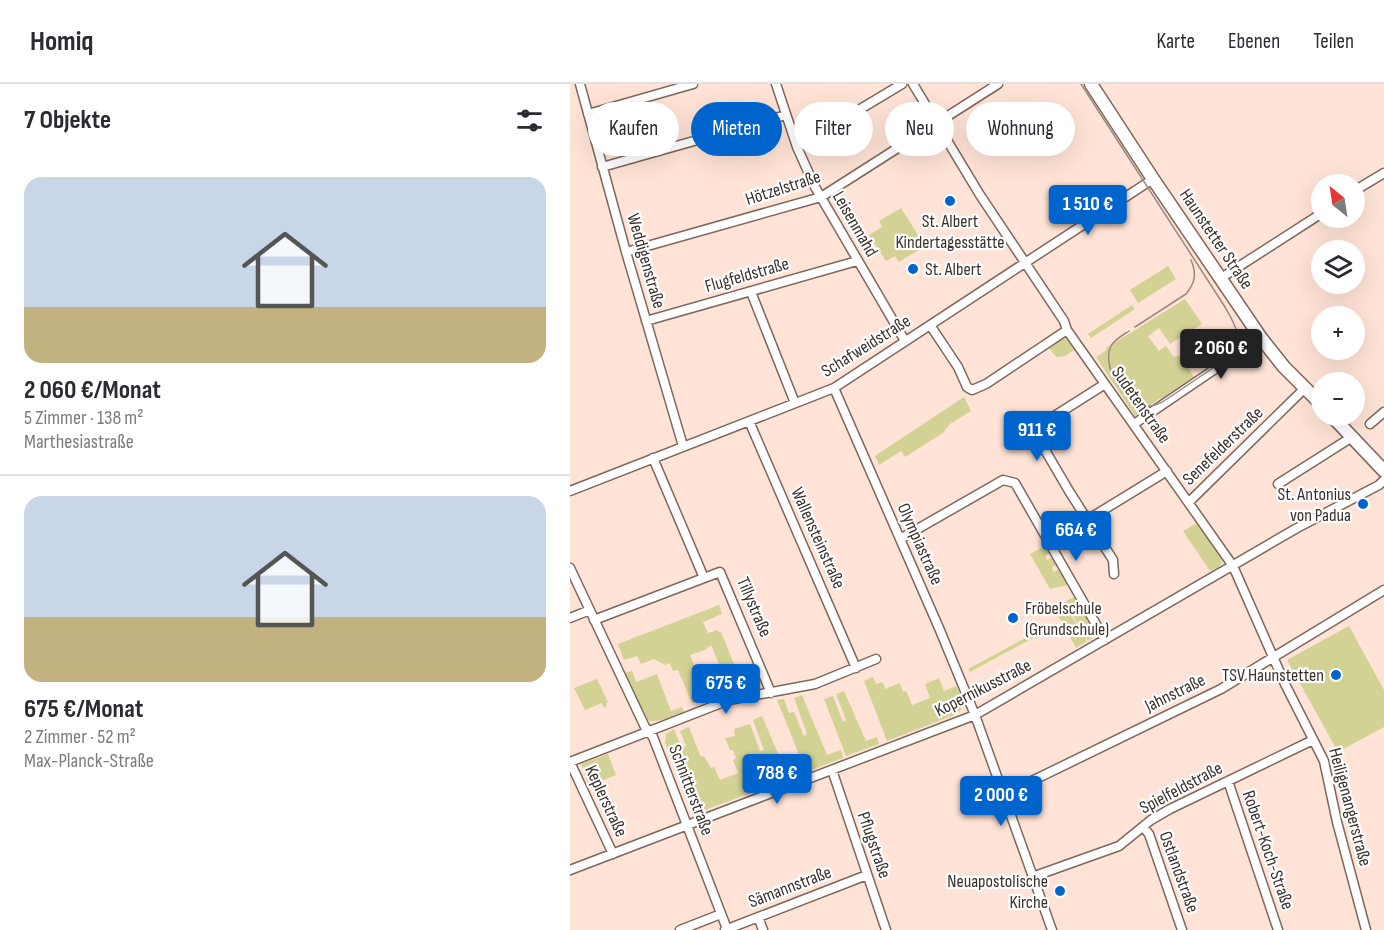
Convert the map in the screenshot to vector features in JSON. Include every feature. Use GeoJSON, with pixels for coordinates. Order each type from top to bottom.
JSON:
{"type":"FeatureCollection","features":[{"type":"Feature","properties":{"kind":"main road","name":"Haunstetter Straße"},"geometry":{"type":"LineString","coordinates":[[1092,84],[1153,179],[1261,338],[1311,394]]}},
{"type":"Feature","properties":{"kind":"main road"},"geometry":{"type":"LineString","coordinates":[[1342,426],[1384,471]]}},
{"type":"Feature","properties":{"kind":"street","name":"Weddigenstraße"},"geometry":{"type":"LineString","coordinates":[[580,84],[588,114]]}},
{"type":"Feature","properties":{"kind":"street"},"geometry":{"type":"LineString","coordinates":[[630,102],[693,84]]}},
{"type":"Feature","properties":{"kind":"street","name":"Leisenmahd"},"geometry":{"type":"LineString","coordinates":[[776,84],[794,138]]}},
{"type":"Feature","properties":{"kind":"street"},"geometry":{"type":"LineString","coordinates":[[872,102],[902,84]]}},
{"type":"Feature","properties":{"kind":"street","name":"Sudetenstraße"},"geometry":{"type":"LineString","coordinates":[[913,84],[924,102]]}},
{"type":"Feature","properties":{"kind":"street","name":"Hötzelstraße"},"geometry":{"type":"LineString","coordinates":[[954,112],[998,84]]}},
{"type":"Feature","properties":{"kind":"street"},"geometry":{"type":"LineString","coordinates":[[602,167],[786,115]]}},
{"type":"Feature","properties":{"kind":"street","name":"Sudetenstraße"},"geometry":{"type":"LineString","coordinates":[[954,150],[1024,263],[1064,321],[1067,330],[1233,566]]}},
{"type":"Feature","properties":{"kind":"street","name":"Weddigenstraße"},"geometry":{"type":"LineString","coordinates":[[599,156],[683,446]]}},
{"type":"Feature","properties":{"kind":"street","name":"Leisenmahd"},"geometry":{"type":"LineString","coordinates":[[801,156],[815,187],[905,341]]}},
{"type":"Feature","properties":{"kind":"street","name":"Hötzelstraße"},"geometry":{"type":"LineString","coordinates":[[626,252],[821,197],[885,156]]}},
{"type":"Feature","properties":{"kind":"street"},"geometry":{"type":"LineString","coordinates":[[1365,184],[1384,173]]}},
{"type":"Feature","properties":{"kind":"street","name":"Schafweidstraße"},"geometry":{"type":"LineString","coordinates":[[570,490],[834,388],[1153,179]]}},
{"type":"Feature","properties":{"kind":"street"},"geometry":{"type":"LineString","coordinates":[[1221,278],[1311,220]]}},
{"type":"Feature","properties":{"kind":"street","name":"Flugfeldstraße"},"geometry":{"type":"LineString","coordinates":[[646,321],[857,261]]}},
{"type":"Feature","properties":{"kind":"street"},"geometry":{"type":"LineString","coordinates":[[751,292],[795,403]]}},
{"type":"Feature","properties":{"kind":"street"},"geometry":{"type":"LineString","coordinates":[[930,325],[958,367],[967,387],[972,390],[979,389],[1067,330]]}},
{"type":"Feature","properties":{"kind":"street"},"geometry":{"type":"LineString","coordinates":[[1134,424],[1261,338]]}},
{"type":"Feature","properties":{"kind":"street"},"geometry":{"type":"LineString","coordinates":[[1105,384],[1045,422],[1038,428],[1038,438],[1113,560],[1114,574]]}},
{"type":"Feature","properties":{"kind":"street","name":"Olympiastraße"},"geometry":{"type":"LineString","coordinates":[[834,388],[975,715],[1052,930]]}},
{"type":"Feature","properties":{"kind":"street","name":"Senefelderstraße"},"geometry":{"type":"LineString","coordinates":[[1189,502],[1305,388]]}},
{"type":"Feature","properties":{"kind":"street"},"geometry":{"type":"LineString","coordinates":[[1370,424],[1384,412]]}},
{"type":"Feature","properties":{"kind":"street","name":"Wallensteinstraße"},"geometry":{"type":"LineString","coordinates":[[749,421],[856,668]]}},
{"type":"Feature","properties":{"kind":"street"},"geometry":{"type":"LineString","coordinates":[[1278,484],[1302,471],[1352,437]]}},
{"type":"Feature","properties":{"kind":"street"},"geometry":{"type":"LineString","coordinates":[[594,620],[704,578],[653,458]]}},
{"type":"Feature","properties":{"kind":"street"},"geometry":{"type":"LineString","coordinates":[[1087,520],[1167,471]]}},
{"type":"Feature","properties":{"kind":"street"},"geometry":{"type":"LineString","coordinates":[[900,539],[1003,480],[1011,481],[1015,483],[1105,640]]}},
{"type":"Feature","properties":{"kind":"street","name":"Kopernikusstraße"},"geometry":{"type":"LineString","coordinates":[[570,870],[975,715],[1384,480]]}},
{"type":"Feature","properties":{"kind":"street","name":"Heiligenangerstraße"},"geometry":{"type":"LineString","coordinates":[[1233,566],[1273,658],[1325,765],[1337,822],[1366,930]]}},
{"type":"Feature","properties":{"kind":"street","name":"Schnitterstraße"},"geometry":{"type":"LineString","coordinates":[[570,568],[652,737],[726,930]]}},
{"type":"Feature","properties":{"kind":"street","name":"Tillystraße"},"geometry":{"type":"LineString","coordinates":[[704,578],[720,572],[771,693]]}},
{"type":"Feature","properties":{"kind":"street","name":"Jahnstraße"},"geometry":{"type":"LineString","coordinates":[[1003,795],[1221,689],[1384,590]]}},
{"type":"Feature","properties":{"kind":"street"},"geometry":{"type":"LineString","coordinates":[[570,618],[590,610]]}},
{"type":"Feature","properties":{"kind":"street"},"geometry":{"type":"LineString","coordinates":[[570,762],[729,700],[815,684],[876,659]]}},
{"type":"Feature","properties":{"kind":"street","name":"Spielfeldstraße"},"geometry":{"type":"LineString","coordinates":[[1032,877],[1119,846],[1150,819],[1313,740]]}},
{"type":"Feature","properties":{"kind":"street","name":"Keplerstraße"},"geometry":{"type":"LineString","coordinates":[[570,762],[613,854]]}},
{"type":"Feature","properties":{"kind":"street","name":"Pflugstraße"},"geometry":{"type":"LineString","coordinates":[[831,770],[886,930]]}},
{"type":"Feature","properties":{"kind":"street","name":"Robert-Koch-Straße"},"geometry":{"type":"LineString","coordinates":[[1228,781],[1278,930]]}},
{"type":"Feature","properties":{"kind":"street","name":"Ostlandstraße"},"geometry":{"type":"LineString","coordinates":[[1143,827],[1149,834],[1182,930]]}},
{"type":"Feature","properties":{"kind":"street","name":"Sämannstraße"},"geometry":{"type":"LineString","coordinates":[[726,930],[867,875]]}},
{"type":"Feature","properties":{"kind":"street"},"geometry":{"type":"LineString","coordinates":[[681,930],[721,914]]}},
{"type":"Feature","properties":{"kind":"street"},"geometry":{"type":"LineString","coordinates":[[758,917],[763,930]]}},
{"type":"Feature","properties":{"kind":"shaded area"},"geometry":{"type":"Polygon","coordinates":[[[901,208],[925,246],[899,262],[895,256],[886,261],[869,235],[882,227],[879,221],[901,208]]]}},
{"type":"Feature","properties":{"kind":"shaded area"},"geometry":{"type":"Polygon","coordinates":[[[1168,266],[1176,279],[1138,303],[1130,290],[1168,266]]]}},
{"type":"Feature","properties":{"kind":"shaded area"},"geometry":{"type":"Polygon","coordinates":[[[1185,299],[1202,324],[1170,344],[1159,328],[1148,336],[1159,351],[1166,346],[1174,357],[1181,355],[1195,379],[1165,398],[1159,399],[1135,416],[1096,357],[1107,350],[1106,348],[1185,299]]]}},
{"type":"Feature","properties":{"kind":"shaded area"},"geometry":{"type":"Polygon","coordinates":[[[1132,305],[1135,309],[1091,338],[1088,334],[1132,305]]]}},
{"type":"Feature","properties":{"kind":"shaded area"},"geometry":{"type":"Polygon","coordinates":[[[1071,337],[1078,348],[1065,356],[1056,357],[1049,348],[1060,340],[1071,337]]]}},
{"type":"Feature","properties":{"kind":"shaded area"},"geometry":{"type":"Polygon","coordinates":[[[964,397],[971,411],[950,424],[943,433],[905,457],[901,451],[879,465],[875,456],[964,397]]]}},
{"type":"Feature","properties":{"kind":"shaded area"},"geometry":{"type":"Polygon","coordinates":[[[1195,524],[1200,527],[1222,562],[1219,567],[1210,571],[1183,531],[1195,524]]]}},
{"type":"Feature","properties":{"kind":"shaded area"},"geometry":{"type":"Polygon","coordinates":[[[1045,546],[1050,553],[1045,556],[1047,560],[1052,558],[1056,565],[1052,568],[1054,572],[1059,569],[1067,585],[1050,589],[1030,554],[1045,546]]]}},
{"type":"Feature","properties":{"kind":"shaded area"},"geometry":{"type":"Polygon","coordinates":[[[1074,597],[1096,636],[1088,641],[1063,603],[1074,597]]]}},
{"type":"Feature","properties":{"kind":"shaded area"},"geometry":{"type":"Polygon","coordinates":[[[1061,604],[1071,615],[1087,641],[1076,648],[1054,608],[1061,604]]]}},
{"type":"Feature","properties":{"kind":"shaded area"},"geometry":{"type":"Polygon","coordinates":[[[719,605],[722,614],[703,622],[708,633],[718,630],[721,632],[743,686],[730,691],[711,645],[705,650],[690,655],[707,697],[692,703],[678,670],[673,671],[670,663],[665,665],[654,659],[641,664],[637,656],[624,660],[618,644],[719,605]]]}},
{"type":"Feature","properties":{"kind":"shaded area","name":"TSV Haunstetten"},"geometry":{"type":"Polygon","coordinates":[[[1349,626],[1384,690],[1384,727],[1338,752],[1287,660],[1349,626]]]}},
{"type":"Feature","properties":{"kind":"shaded area"},"geometry":{"type":"Polygon","coordinates":[[[1031,635],[1033,638],[970,672],[968,669],[1031,635]]]}},
{"type":"Feature","properties":{"kind":"shaded area"},"geometry":{"type":"Polygon","coordinates":[[[632,671],[636,682],[657,674],[671,711],[682,707],[684,712],[660,720],[646,720],[624,673],[632,671]]]}},
{"type":"Feature","properties":{"kind":"shaded area"},"geometry":{"type":"Polygon","coordinates":[[[873,677],[876,684],[883,682],[885,689],[900,683],[912,705],[930,698],[925,684],[939,678],[944,691],[956,686],[961,697],[960,711],[887,741],[864,681],[873,677]]]}},
{"type":"Feature","properties":{"kind":"shaded area"},"geometry":{"type":"Polygon","coordinates":[[[597,679],[608,702],[607,706],[604,708],[602,703],[585,710],[574,688],[597,679]]]}},
{"type":"Feature","properties":{"kind":"shaded area"},"geometry":{"type":"Polygon","coordinates":[[[761,679],[757,690],[746,692],[743,686],[761,679]]]}},
{"type":"Feature","properties":{"kind":"shaded area"},"geometry":{"type":"Polygon","coordinates":[[[844,691],[866,741],[877,737],[879,744],[846,756],[824,699],[833,696],[843,722],[846,720],[836,694],[844,691]]]}},
{"type":"Feature","properties":{"kind":"shaded area"},"geometry":{"type":"Polygon","coordinates":[[[802,695],[827,755],[841,750],[843,758],[806,772],[777,700],[784,699],[789,713],[794,712],[804,736],[807,734],[794,698],[802,695]]]}},
{"type":"Feature","properties":{"kind":"shaded area"},"geometry":{"type":"Polygon","coordinates":[[[762,716],[786,772],[797,768],[798,775],[700,812],[693,812],[665,743],[666,734],[674,729],[682,748],[686,746],[680,731],[689,727],[701,757],[704,756],[711,768],[714,767],[720,780],[738,773],[733,760],[736,758],[725,738],[735,736],[734,729],[750,724],[760,751],[764,750],[753,720],[762,716]]]}},
{"type":"Feature","properties":{"kind":"shaded area"},"geometry":{"type":"Polygon","coordinates":[[[608,754],[616,775],[589,786],[581,764],[608,754]]]}},
{"type":"Feature","properties":{"kind":"tram line"},"geometry":{"type":"LineString","coordinates":[[1081,84],[1225,307],[1237,332],[1237,344],[1229,357],[1162,402],[1154,406],[1145,406],[1137,404],[1122,391],[1109,363],[1111,346],[1129,331]]}},
{"type":"Feature","properties":{"kind":"tram line"},"geometry":{"type":"LineString","coordinates":[[1135,327],[1186,294],[1194,278],[1191,260]]}},
{"type":"Feature","properties":{"kind":"place","name":"St. Albert Kindertagesstätte"},"geometry":{"type":"Point","coordinates":[950,201]}},
{"type":"Feature","properties":{"kind":"place","name":"St. Albert"},"geometry":{"type":"Point","coordinates":[913,269]}},
{"type":"Feature","properties":{"kind":"place","name":"St. Antonius von Padua"},"geometry":{"type":"Point","coordinates":[1363,504]}},
{"type":"Feature","properties":{"kind":"place","name":"Fröbelschule (Grundschule)"},"geometry":{"type":"Point","coordinates":[1013,618]}},
{"type":"Feature","properties":{"kind":"place","name":"TSV Haunstetten"},"geometry":{"type":"Point","coordinates":[1336,675]}},
{"type":"Feature","properties":{"kind":"place","name":"Neuapostolische Kirche"},"geometry":{"type":"Point","coordinates":[1060,891]}}]}
